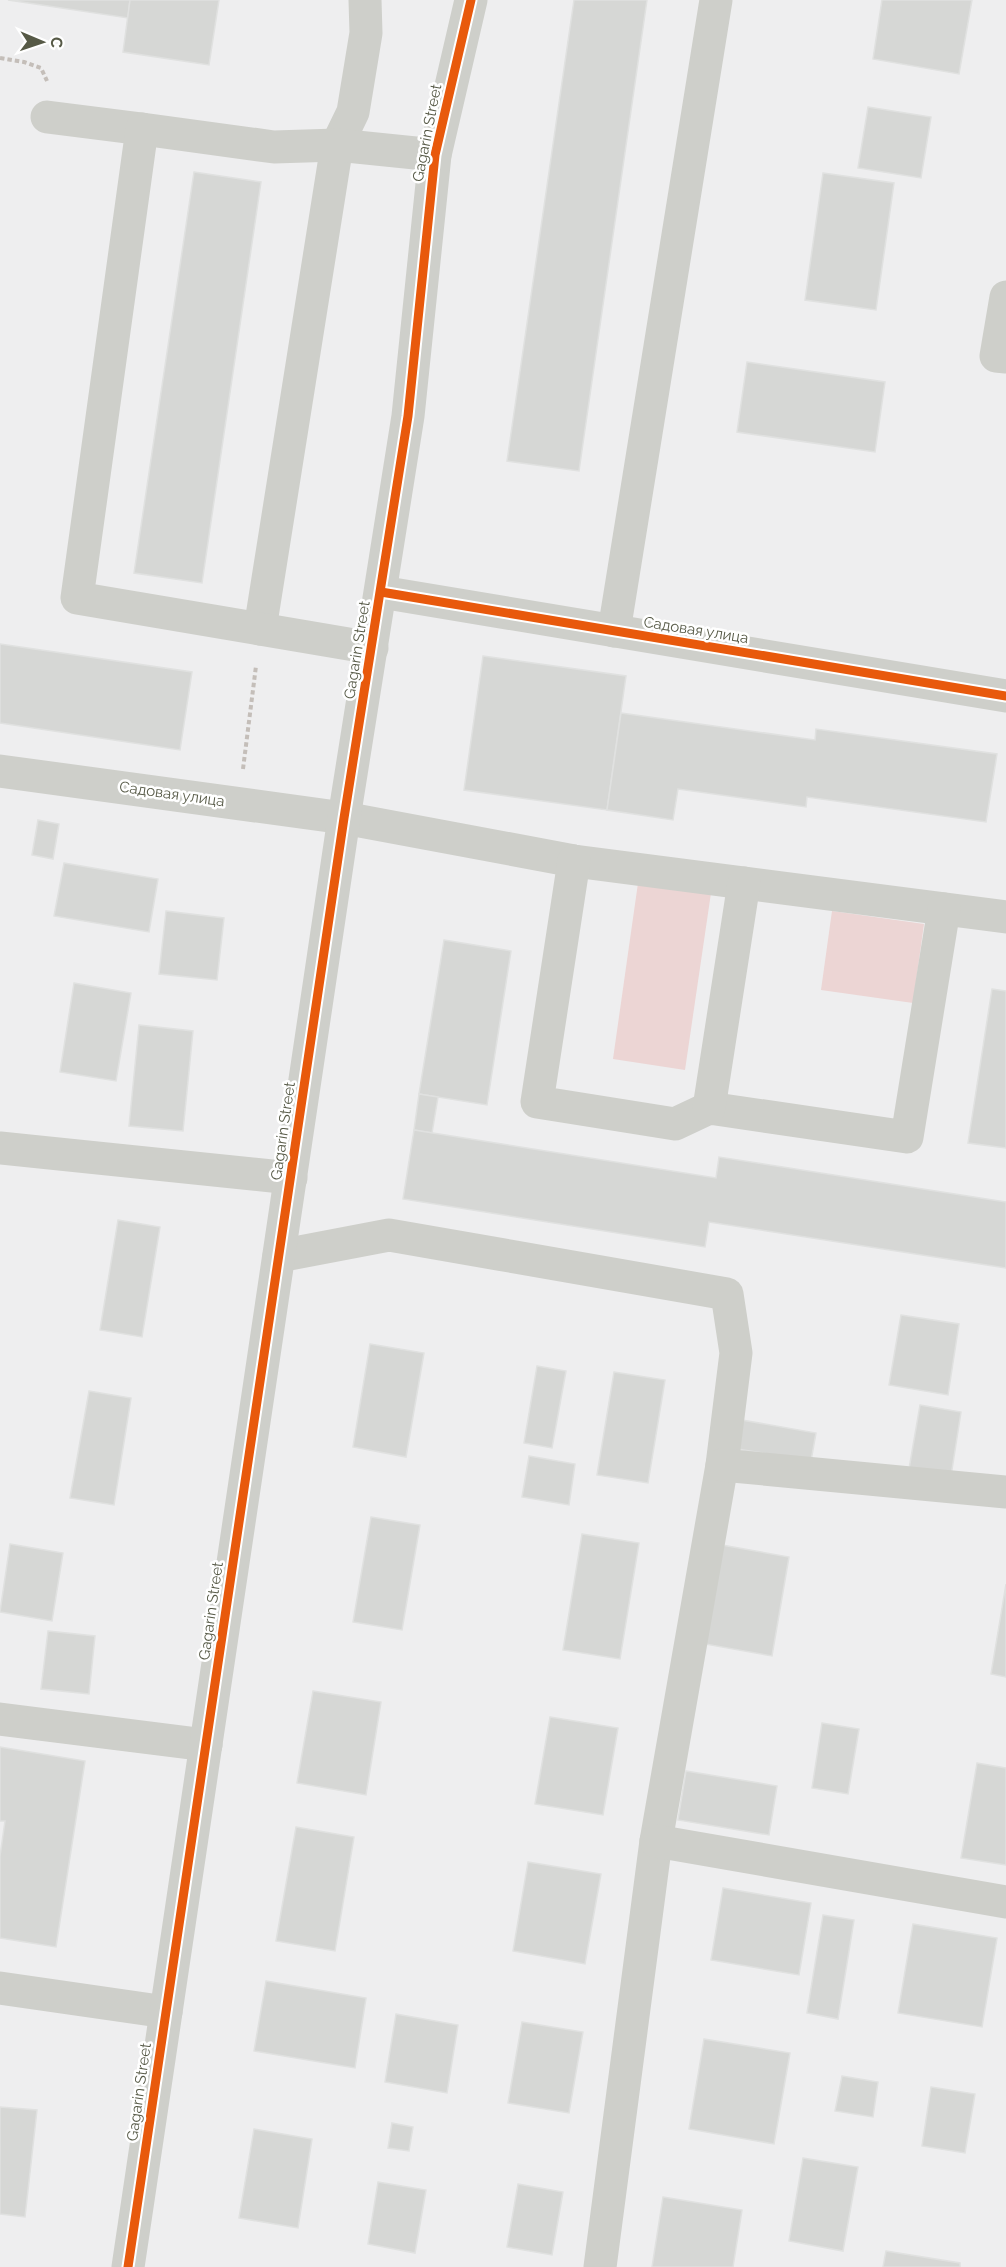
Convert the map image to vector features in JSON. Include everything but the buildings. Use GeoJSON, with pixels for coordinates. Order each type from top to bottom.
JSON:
{"type":"FeatureCollection","features":[{"type":"Feature","properties":{"kind":"street"},"geometry":{"type":"LineString","coordinates":[[260,629],[337,145],[353,112],[366,33],[365,0]]}},
{"type":"Feature","properties":{"kind":"street","name":"Gagarin Street"},"geometry":{"type":"LineString","coordinates":[[129,2267],[344,818],[408,416],[435,155],[471,0]]}},
{"type":"Feature","properties":{"kind":"street"},"geometry":{"type":"LineString","coordinates":[[614,631],[716,0]]}},
{"type":"Feature","properties":{"kind":"street"},"geometry":{"type":"LineString","coordinates":[[47,117],[274,147],[337,145],[435,155]]}},
{"type":"Feature","properties":{"kind":"street"},"geometry":{"type":"LineString","coordinates":[[142,129],[77,598],[372,648]]}},
{"type":"Feature","properties":{"kind":"street"},"geometry":{"type":"LineString","coordinates":[[1001,356],[1006,297]]}},
{"type":"Feature","properties":{"kind":"street","name":"Садовая улица"},"geometry":{"type":"LineString","coordinates":[[381,592],[1006,696]]}},
{"type":"Feature","properties":{"kind":"street","name":"Садовая улица"},"geometry":{"type":"LineString","coordinates":[[0,771],[344,818],[574,861],[1006,917]]}},
{"type":"Feature","properties":{"kind":"street"},"geometry":{"type":"LineString","coordinates":[[574,861],[537,1102],[675,1124],[710,1108],[907,1137],[944,909]]}},
{"type":"Feature","properties":{"kind":"street"},"geometry":{"type":"LineString","coordinates":[[710,1108],[744,883]]}},
{"type":"Feature","properties":{"kind":"street"},"geometry":{"type":"LineString","coordinates":[[0,1148],[291,1178]]}},
{"type":"Feature","properties":{"kind":"street"},"geometry":{"type":"LineString","coordinates":[[279,1257],[389,1234],[727,1294],[735,1353],[722,1465],[656,1841],[600,2267]]}},
{"type":"Feature","properties":{"kind":"street"},"geometry":{"type":"LineString","coordinates":[[722,1465],[1006,1492]]}},
{"type":"Feature","properties":{"kind":"street"},"geometry":{"type":"LineString","coordinates":[[0,1719],[206,1745]]}},
{"type":"Feature","properties":{"kind":"street"},"geometry":{"type":"LineString","coordinates":[[656,1841],[1006,1902]]}},
{"type":"Feature","properties":{"kind":"street"},"geometry":{"type":"LineString","coordinates":[[0,1988],[166,2012]]}},
{"type":"Feature","properties":{"kind":"path"},"geometry":{"type":"LineString","coordinates":[[0,58],[24,62],[41,68],[51,91],[47,117]]}},
{"type":"Feature","properties":{"kind":"path"},"geometry":{"type":"LineString","coordinates":[[239,803],[260,629]]}},
{"type":"Feature","properties":{"kind":"shaded area"},"geometry":{"type":"Polygon","coordinates":[[[638,883],[711,893],[685,1070],[613,1059],[638,883]]]}},
{"type":"Feature","properties":{"kind":"shaded area"},"geometry":{"type":"Polygon","coordinates":[[[832,911],[924,924],[913,1003],[821,990],[832,911]]]}},
{"type":"Feature","properties":{"kind":"cycle path"},"geometry":{"type":"LineString","coordinates":[[128,2267],[344,818],[408,416],[435,155],[471,0]]}},
{"type":"Feature","properties":{"kind":"cycle path"},"geometry":{"type":"LineString","coordinates":[[381,592],[1006,696]]}}]}
